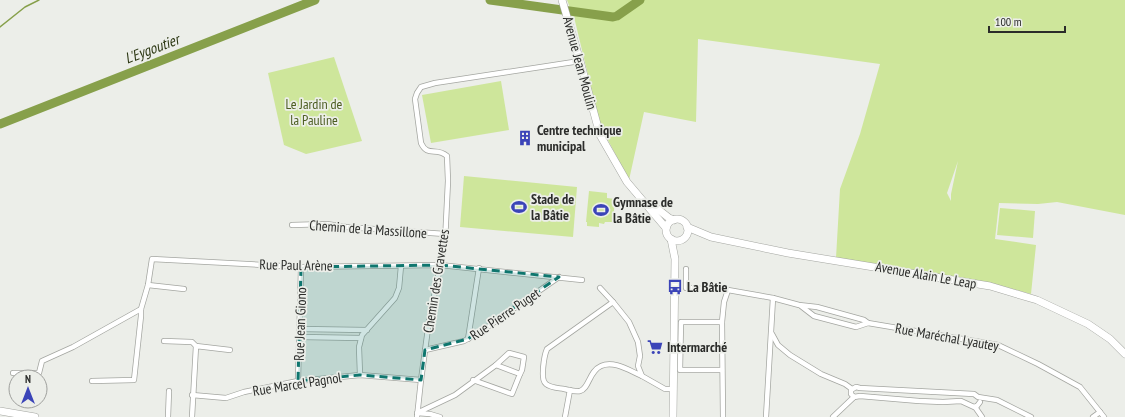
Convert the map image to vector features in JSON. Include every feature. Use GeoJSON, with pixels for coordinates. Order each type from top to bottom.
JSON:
{"type":"FeatureCollection","features":[{"type":"Feature","properties":{"kind":"street","name":"Avenue Jean Moulin"},"geometry":{"type":"LineString","coordinates":[[563,2],[597,129],[630,185],[666,228]]}},
{"type":"Feature","properties":{"kind":"street","name":"Chemin des Gravettes"},"geometry":{"type":"LineString","coordinates":[[417,415],[420,380],[445,234],[448,181],[447,156],[442,152],[427,151],[421,143],[415,99],[417,93],[421,87],[435,83],[580,61]]}},
{"type":"Feature","properties":{"kind":"street","name":"Avenue Jean Moulin"},"geometry":{"type":"LineString","coordinates":[[630,185],[659,212],[674,220]]}},
{"type":"Feature","properties":{"kind":"street"},"geometry":{"type":"LineString","coordinates":[[675,259],[687,232],[687,227],[682,221],[674,220],[669,223],[666,228],[667,235],[676,241],[683,239]]}},
{"type":"Feature","properties":{"kind":"street","name":"Chemin de la Massillone"},"geometry":{"type":"LineString","coordinates":[[292,225],[327,224],[346,228],[445,234]]}},
{"type":"Feature","properties":{"kind":"street","name":"Avenue Alain Le Leap"},"geometry":{"type":"LineString","coordinates":[[687,227],[711,237],[788,253],[990,286],[1037,300],[1088,324],[1110,339],[1125,354]]}},
{"type":"Feature","properties":{"kind":"street","name":"Avenue Alain Le Leap"},"geometry":{"type":"LineString","coordinates":[[683,239],[711,237]]}},
{"type":"Feature","properties":{"kind":"street"},"geometry":{"type":"LineString","coordinates":[[671,239],[675,259],[673,417]]}},
{"type":"Feature","properties":{"kind":"street","name":"Rue Paul Arène"},"geometry":{"type":"LineString","coordinates":[[148,285],[152,259],[302,267],[440,265],[582,280]]}},
{"type":"Feature","properties":{"kind":"street"},"geometry":{"type":"LineString","coordinates":[[360,375],[359,347],[362,335],[395,298],[399,288],[401,266]]}},
{"type":"Feature","properties":{"kind":"street","name":"Rue Jean Giono"},"geometry":{"type":"LineString","coordinates":[[298,381],[302,267]]}},
{"type":"Feature","properties":{"kind":"street"},"geometry":{"type":"LineString","coordinates":[[468,339],[479,268]]}},
{"type":"Feature","properties":{"kind":"street","name":"Rue Maréchal Lyautey"},"geometry":{"type":"LineString","coordinates":[[686,270],[686,288],[728,290],[773,298],[799,305],[817,307],[864,320],[868,323],[998,345],[1038,364],[1080,387],[1104,417]]}},
{"type":"Feature","properties":{"kind":"street","name":"Rue Pierre Puget"},"geometry":{"type":"LineString","coordinates":[[425,350],[468,339],[559,277]]}},
{"type":"Feature","properties":{"kind":"street"},"geometry":{"type":"LineString","coordinates":[[92,381],[134,380],[141,309],[148,285],[184,289]]}},
{"type":"Feature","properties":{"kind":"street"},"geometry":{"type":"LineString","coordinates":[[600,288],[629,322],[638,342],[640,356],[638,366],[642,376]]}},
{"type":"Feature","properties":{"kind":"street"},"geometry":{"type":"LineString","coordinates":[[723,417],[722,322],[724,302],[728,290]]}},
{"type":"Feature","properties":{"kind":"street"},"geometry":{"type":"LineString","coordinates":[[766,417],[773,298]]}},
{"type":"Feature","properties":{"kind":"street"},"geometry":{"type":"LineString","coordinates":[[613,302],[547,349],[542,379],[549,386],[579,392],[585,388],[593,371],[601,366],[610,364],[642,376],[665,389],[674,389]]}},
{"type":"Feature","properties":{"kind":"street","name":"Rue Maréchal Lyautey"},"geometry":{"type":"LineString","coordinates":[[799,305],[814,316],[856,327],[868,323]]}},
{"type":"Feature","properties":{"kind":"street"},"geometry":{"type":"LineString","coordinates":[[40,369],[42,361],[73,347],[141,309]]}},
{"type":"Feature","properties":{"kind":"street"},"geometry":{"type":"LineString","coordinates":[[722,322],[681,322],[680,370],[722,370]]}},
{"type":"Feature","properties":{"kind":"street"},"geometry":{"type":"LineString","coordinates":[[300,329],[367,330]]}},
{"type":"Feature","properties":{"kind":"street"},"geometry":{"type":"LineString","coordinates":[[771,330],[774,340],[790,355],[821,374],[845,384],[852,389]]}},
{"type":"Feature","properties":{"kind":"street"},"geometry":{"type":"LineString","coordinates":[[300,337],[361,338]]}},
{"type":"Feature","properties":{"kind":"street"},"geometry":{"type":"LineString","coordinates":[[164,341],[192,342],[196,346],[230,350]]}},
{"type":"Feature","properties":{"kind":"street"},"geometry":{"type":"LineString","coordinates":[[192,417],[192,395],[196,346]]}},
{"type":"Feature","properties":{"kind":"street"},"geometry":{"type":"LineString","coordinates":[[417,415],[455,395],[473,380],[509,353],[524,358],[522,370],[512,394],[473,380]]}},
{"type":"Feature","properties":{"kind":"street"},"geometry":{"type":"LineString","coordinates":[[496,364],[520,374]]}},
{"type":"Feature","properties":{"kind":"street","name":"Rue Marcel Pagnol"},"geometry":{"type":"LineString","coordinates":[[192,395],[226,398],[244,392],[298,381],[360,375],[420,380]]}},
{"type":"Feature","properties":{"kind":"street"},"geometry":{"type":"LineString","coordinates":[[852,389],[856,387],[965,393],[970,395],[974,394],[978,397],[997,400],[1031,417]]}},
{"type":"Feature","properties":{"kind":"street"},"geometry":{"type":"LineString","coordinates":[[860,388],[862,393],[860,396]]}},
{"type":"Feature","properties":{"kind":"street"},"geometry":{"type":"LineString","coordinates":[[852,389],[851,394],[854,397]]}},
{"type":"Feature","properties":{"kind":"street"},"geometry":{"type":"LineString","coordinates":[[565,417],[570,390]]}},
{"type":"Feature","properties":{"kind":"street"},"geometry":{"type":"LineString","coordinates":[[168,391],[168,417]]}},
{"type":"Feature","properties":{"kind":"street"},"geometry":{"type":"LineString","coordinates":[[968,403],[967,400],[970,395]]}},
{"type":"Feature","properties":{"kind":"street"},"geometry":{"type":"LineString","coordinates":[[833,417],[854,397],[860,396],[943,402],[956,400],[968,403],[972,407],[976,407],[982,417]]}},
{"type":"Feature","properties":{"kind":"street"},"geometry":{"type":"LineString","coordinates":[[978,397],[980,402]]}},
{"type":"Feature","properties":{"kind":"street"},"geometry":{"type":"LineString","coordinates":[[976,407],[980,402],[997,400]]}},
{"type":"Feature","properties":{"kind":"street"},"geometry":{"type":"LineString","coordinates":[[840,417],[841,409]]}},
{"type":"Feature","properties":{"kind":"street"},"geometry":{"type":"LineString","coordinates":[[0,411],[35,417]]}},
{"type":"Feature","properties":{"kind":"street"},"geometry":{"type":"LineString","coordinates":[[1093,417],[1100,412]]}},
{"type":"Feature","properties":{"kind":"street"},"geometry":{"type":"LineString","coordinates":[[417,415],[430,414],[440,417]]}},
{"type":"Feature","properties":{"kind":"highlighted area"},"geometry":{"type":"Polygon","coordinates":[[[440,265],[559,277],[468,339],[425,350],[421,380],[360,375],[298,381],[301,267],[440,265]]]}},
{"type":"Feature","properties":{"kind":"green space"},"geometry":{"type":"Polygon","coordinates":[[[567,0],[1125,0],[1125,215],[1057,202],[1038,204],[999,203],[995,239],[1036,245],[1031,294],[991,283],[836,258],[840,189],[860,134],[880,64],[698,39],[696,122],[644,112],[629,180],[600,125],[575,21],[567,0]],[[958,161],[947,193],[951,201],[951,194],[958,161]]]}},
{"type":"Feature","properties":{"kind":"green space","name":"Le Jardin de la Pauline"},"geometry":{"type":"Polygon","coordinates":[[[334,57],[362,141],[306,154],[284,145],[268,73],[334,57]]]}},
{"type":"Feature","properties":{"kind":"green space"},"geometry":{"type":"Polygon","coordinates":[[[501,81],[509,130],[431,143],[422,95],[501,81]]]}},
{"type":"Feature","properties":{"kind":"green space","name":"Stade de la Bâtie"},"geometry":{"type":"Polygon","coordinates":[[[464,176],[577,187],[573,237],[460,227],[464,176]]]}},
{"type":"Feature","properties":{"kind":"green space","name":"Gymnase de la Bâtie"},"geometry":{"type":"Polygon","coordinates":[[[589,191],[607,193],[607,198],[615,199],[613,222],[605,222],[604,224],[599,223],[599,227],[587,226],[586,222],[589,191]]]}},
{"type":"Feature","properties":{"kind":"green space"},"geometry":{"type":"Polygon","coordinates":[[[1000,208],[1035,211],[1033,238],[997,235],[1000,208]]]}},
{"type":"Feature","properties":{"kind":"waterway"},"geometry":{"type":"LineString","coordinates":[[0,27],[25,7],[39,0]]}},
{"type":"Feature","properties":{"kind":"waterway","name":"L'Eygoutier"},"geometry":{"type":"LineString","coordinates":[[0,124],[315,0]]}},
{"type":"Feature","properties":{"kind":"waterway","name":"L'Eygoutier"},"geometry":{"type":"LineString","coordinates":[[490,0],[613,17],[617,16],[640,0]]}},
{"type":"Feature","properties":{"kind":"place","name":"Centre technique municipal"},"geometry":{"type":"Point","coordinates":[525,138]}},
{"type":"Feature","properties":{"kind":"place","name":"Stade de la Bâtie"},"geometry":{"type":"Point","coordinates":[519,207]}},
{"type":"Feature","properties":{"kind":"place","name":"Gymnase de la Bâtie"},"geometry":{"type":"Point","coordinates":[601,210]}},
{"type":"Feature","properties":{"kind":"place","name":"La Bâtie"},"geometry":{"type":"Point","coordinates":[675,287]}},
{"type":"Feature","properties":{"kind":"place","name":"Intermarché"},"geometry":{"type":"Point","coordinates":[655,347]}}]}
